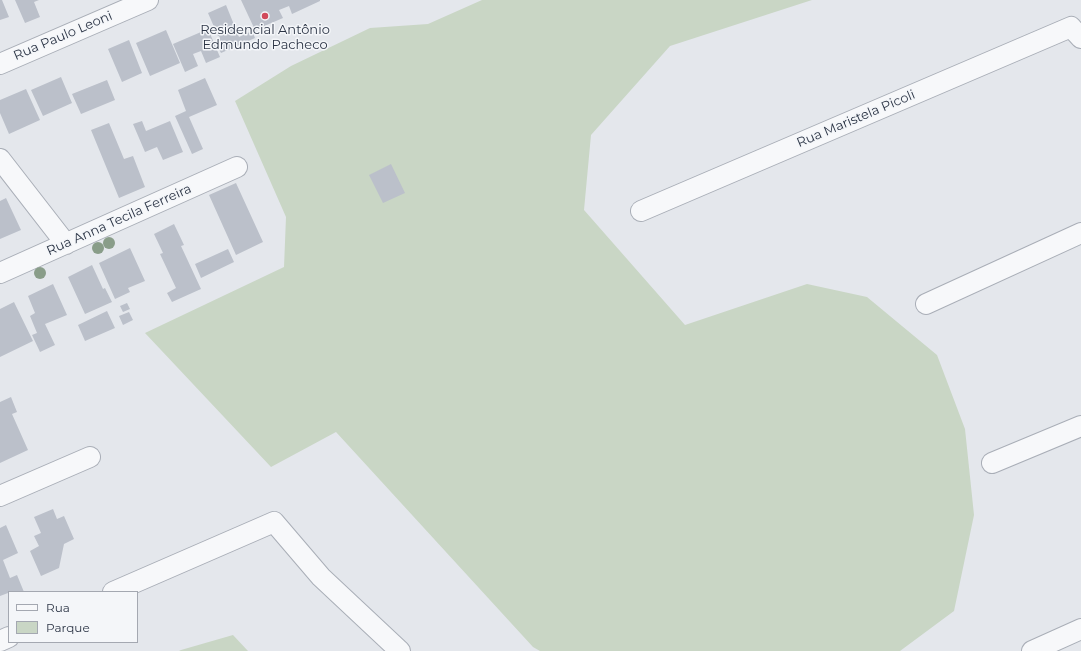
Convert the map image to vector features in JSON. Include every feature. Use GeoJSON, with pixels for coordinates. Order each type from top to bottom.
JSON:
{"type":"FeatureCollection","features":[{"type":"Feature","properties":{"kind":"street","name":"Rua Paulo Leoni"},"geometry":{"type":"LineString","coordinates":[[0,64],[148,0]]}},
{"type":"Feature","properties":{"kind":"street","name":"Rua Maristela Picoli"},"geometry":{"type":"LineString","coordinates":[[641,211],[1076,32]]}},
{"type":"Feature","properties":{"kind":"street"},"geometry":{"type":"LineString","coordinates":[[0,159],[66,244]]}},
{"type":"Feature","properties":{"kind":"street","name":"Rua Anna Tecila Ferreira"},"geometry":{"type":"LineString","coordinates":[[0,273],[237,167]]}},
{"type":"Feature","properties":{"kind":"street"},"geometry":{"type":"LineString","coordinates":[[926,304],[1081,233]]}},
{"type":"Feature","properties":{"kind":"street"},"geometry":{"type":"LineString","coordinates":[[992,463],[1081,426]]}},
{"type":"Feature","properties":{"kind":"street"},"geometry":{"type":"LineString","coordinates":[[0,496],[90,457]]}},
{"type":"Feature","properties":{"kind":"street"},"geometry":{"type":"LineString","coordinates":[[115,591],[274,522],[321,577],[400,651]]}},
{"type":"Feature","properties":{"kind":"street"},"geometry":{"type":"LineString","coordinates":[[1032,651],[1081,629]]}},
{"type":"Feature","properties":{"kind":"green space"},"geometry":{"type":"Polygon","coordinates":[[[482,0],[812,0],[670,46],[591,135],[584,210],[685,325],[807,284],[867,297],[937,355],[965,429],[974,515],[954,611],[900,651],[540,651],[533,647],[336,432],[271,467],[145,333],[284,267],[286,217],[235,101],[291,66],[370,28],[428,24],[482,0]]]}},
{"type":"Feature","properties":{"kind":"green space"},"geometry":{"type":"Polygon","coordinates":[[[233,635],[248,651],[179,651],[181,650],[233,635]]]}},
{"type":"Feature","properties":{"kind":"building"},"geometry":{"type":"Polygon","coordinates":[[[0,0],[2,0],[9,17],[0,20],[0,0]]]}},
{"type":"Feature","properties":{"kind":"building"},"geometry":{"type":"Polygon","coordinates":[[[15,0],[39,0],[34,2],[40,17],[25,23],[15,0]]]}},
{"type":"Feature","properties":{"kind":"building","name":"Residencial Antônio Edmundo Pacheco"},"geometry":{"type":"Polygon","coordinates":[[[241,0],[320,1],[292,14],[289,6],[279,10],[283,18],[255,30],[241,0]]]}},
{"type":"Feature","properties":{"kind":"building"},"geometry":{"type":"Polygon","coordinates":[[[226,5],[239,37],[252,31],[255,38],[221,53],[215,41],[220,38],[208,13],[226,5]]]}},
{"type":"Feature","properties":{"kind":"building"},"geometry":{"type":"Polygon","coordinates":[[[208,29],[220,57],[206,63],[201,51],[193,54],[198,66],[185,72],[173,44],[208,29]]]}},
{"type":"Feature","properties":{"kind":"building"},"geometry":{"type":"Polygon","coordinates":[[[166,30],[180,63],[150,76],[136,43],[166,30]]]}},
{"type":"Feature","properties":{"kind":"building"},"geometry":{"type":"Polygon","coordinates":[[[129,40],[142,73],[122,82],[108,49],[129,40]]]}},
{"type":"Feature","properties":{"kind":"building"},"geometry":{"type":"Polygon","coordinates":[[[61,77],[72,103],[43,116],[31,90],[61,77]]]}},
{"type":"Feature","properties":{"kind":"building"},"geometry":{"type":"Polygon","coordinates":[[[205,78],[217,105],[189,117],[203,149],[192,154],[175,116],[186,111],[178,90],[205,78]]]}},
{"type":"Feature","properties":{"kind":"building"},"geometry":{"type":"Polygon","coordinates":[[[107,80],[115,100],[81,114],[72,94],[107,80]]]}},
{"type":"Feature","properties":{"kind":"building"},"geometry":{"type":"Polygon","coordinates":[[[26,89],[40,120],[9,134],[0,113],[0,100],[26,89]]]}},
{"type":"Feature","properties":{"kind":"building"},"geometry":{"type":"Polygon","coordinates":[[[142,121],[146,131],[170,121],[183,152],[163,160],[157,147],[145,152],[133,124],[142,121]]]}},
{"type":"Feature","properties":{"kind":"building"},"geometry":{"type":"Polygon","coordinates":[[[109,123],[124,159],[133,156],[145,187],[119,198],[91,130],[109,123]]]}},
{"type":"Feature","properties":{"kind":"building"},"geometry":{"type":"Polygon","coordinates":[[[391,164],[405,193],[383,203],[369,175],[391,164]]]}},
{"type":"Feature","properties":{"kind":"building"},"geometry":{"type":"Polygon","coordinates":[[[236,183],[263,242],[236,255],[209,195],[236,183]]]}},
{"type":"Feature","properties":{"kind":"building"},"geometry":{"type":"Polygon","coordinates":[[[6,198],[21,230],[0,239],[0,201],[6,198]]]}},
{"type":"Feature","properties":{"kind":"building"},"geometry":{"type":"Polygon","coordinates":[[[174,224],[184,245],[181,246],[201,289],[172,302],[167,293],[176,288],[160,254],[163,253],[154,234],[174,224]]]}},
{"type":"Feature","properties":{"kind":"building"},"geometry":{"type":"Polygon","coordinates":[[[130,248],[145,281],[128,288],[130,292],[115,299],[99,263],[130,248]]]}},
{"type":"Feature","properties":{"kind":"building"},"geometry":{"type":"Polygon","coordinates":[[[228,249],[234,262],[201,278],[195,264],[228,249]]]}},
{"type":"Feature","properties":{"kind":"building"},"geometry":{"type":"Polygon","coordinates":[[[92,265],[103,289],[105,288],[112,302],[85,314],[68,277],[92,265]]]}},
{"type":"Feature","properties":{"kind":"building"},"geometry":{"type":"Polygon","coordinates":[[[53,284],[67,315],[45,324],[55,345],[40,352],[32,335],[37,333],[30,316],[35,313],[28,296],[53,284]]]}},
{"type":"Feature","properties":{"kind":"building"},"geometry":{"type":"Polygon","coordinates":[[[14,302],[33,341],[0,357],[0,309],[14,302]]]}},
{"type":"Feature","properties":{"kind":"building"},"geometry":{"type":"Polygon","coordinates":[[[127,303],[130,309],[123,312],[120,306],[127,303]]]}},
{"type":"Feature","properties":{"kind":"building"},"geometry":{"type":"Polygon","coordinates":[[[107,311],[115,328],[85,341],[78,325],[107,311]]]}},
{"type":"Feature","properties":{"kind":"building"},"geometry":{"type":"Polygon","coordinates":[[[129,312],[133,320],[123,325],[119,316],[129,312]]]}},
{"type":"Feature","properties":{"kind":"building"},"geometry":{"type":"Polygon","coordinates":[[[11,397],[17,412],[12,414],[28,450],[0,463],[0,402],[11,397]]]}},
{"type":"Feature","properties":{"kind":"building"},"geometry":{"type":"Polygon","coordinates":[[[53,509],[57,519],[64,516],[74,539],[64,544],[59,568],[41,576],[30,551],[39,546],[34,536],[41,533],[34,517],[53,509]]]}},
{"type":"Feature","properties":{"kind":"building"},"geometry":{"type":"Polygon","coordinates":[[[6,525],[18,553],[3,560],[10,578],[17,575],[24,591],[8,591],[8,593],[0,596],[0,528],[6,525]]]}},
{"type":"Feature","properties":{"kind":"place","name":"Residencial Antônio Edmundo Pacheco"},"geometry":{"type":"Point","coordinates":[265,16]}}]}
